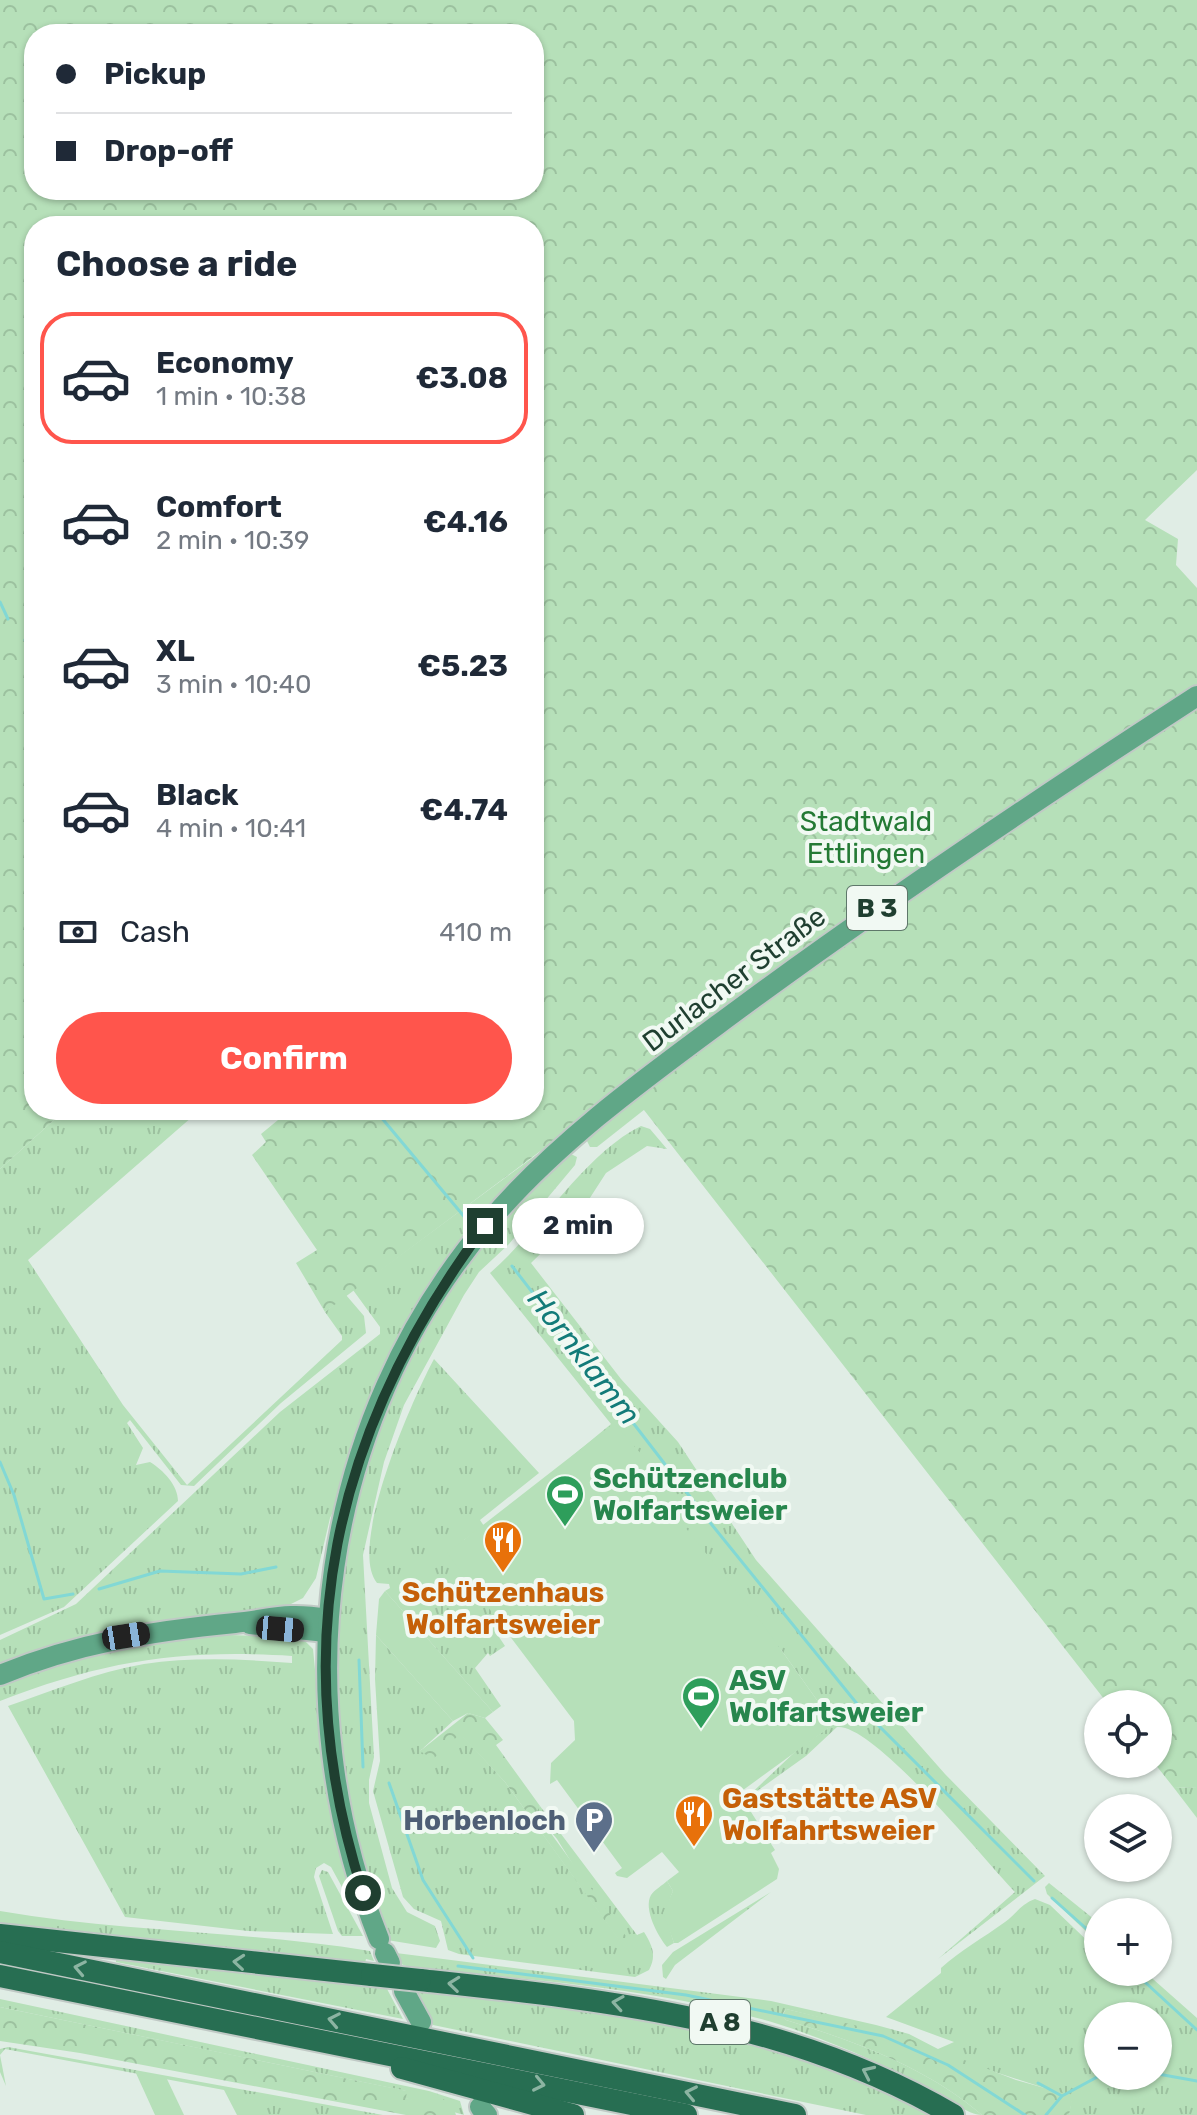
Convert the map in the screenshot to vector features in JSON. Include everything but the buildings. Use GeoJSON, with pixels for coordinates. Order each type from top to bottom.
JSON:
{"type":"FeatureCollection","features":[{"type":"Feature","properties":{"kind":"highway","name":"A 8"},"geometry":{"type":"LineString","coordinates":[[0,1935],[382,1958],[412,1986],[609,2002],[725,2023],[852,2065],[945,2111]]}},
{"type":"Feature","properties":{"kind":"highway"},"geometry":{"type":"LineString","coordinates":[[0,1952],[795,2115]]}},
{"type":"Feature","properties":{"kind":"highway"},"geometry":{"type":"LineString","coordinates":[[0,1976],[686,2115]]}},
{"type":"Feature","properties":{"kind":"highway"},"geometry":{"type":"LineString","coordinates":[[349,2048],[428,2077],[573,2115]]}},
{"type":"Feature","properties":{"kind":"main road","name":"Durlacher Straße"},"geometry":{"type":"LineString","coordinates":[[332,1570],[354,1471],[384,1392],[432,1301],[485,1226],[571,1139],[716,1025],[930,870],[1197,696]]}},
{"type":"Feature","properties":{"kind":"main road"},"geometry":{"type":"LineString","coordinates":[[296,1614],[332,1570]]}},
{"type":"Feature","properties":{"kind":"main road","name":"B 3"},"geometry":{"type":"LineString","coordinates":[[332,1570],[326,1626],[326,1698],[335,1788],[382,1958]]}},
{"type":"Feature","properties":{"kind":"main road"},"geometry":{"type":"LineString","coordinates":[[0,1675],[107,1640],[296,1614],[326,1626]]}},
{"type":"Feature","properties":{"kind":"main road"},"geometry":{"type":"LineString","coordinates":[[238,1623],[326,1626]]}},
{"type":"Feature","properties":{"kind":"main road"},"geometry":{"type":"LineString","coordinates":[[412,1986],[421,2022]]}},
{"type":"Feature","properties":{"kind":"green space","name":"Stadtwald Ettlingen"},"geometry":{"type":"Polygon","coordinates":[[[0,0],[1197,0],[1197,470],[1145,520],[1178,539],[1176,565],[1197,588],[1197,1787],[1174,1788],[1166,1778],[1172,1778],[1172,1690],[1097,1690],[626,1087],[325,1312],[296,1263],[317,1250],[252,1155],[266,1142],[261,1134],[278,1120],[544,1120],[544,216],[24,216],[24,1120],[54,1120],[0,1169],[0,0]]]}},
{"type":"Feature","properties":{"kind":"green space"},"geometry":{"type":"Polygon","coordinates":[[[683,1059],[654,1102],[597,1147],[590,1147],[586,1139],[683,1059]]]}},
{"type":"Feature","properties":{"kind":"green space"},"geometry":{"type":"Polygon","coordinates":[[[589,1116],[463,1243],[330,1518],[316,1578],[303,1598],[285,1607],[180,1620],[0,1668],[0,1640],[76,1604],[280,1412],[380,1334],[380,1327],[353,1290],[589,1116]]]}},
{"type":"Feature","properties":{"kind":"green space"},"geometry":{"type":"Polygon","coordinates":[[[54,1120],[189,1120],[28,1260],[123,1405],[187,1485],[342,1340],[325,1312],[346,1295],[364,1316],[366,1333],[281,1403],[194,1486],[181,1485],[130,1420],[127,1423],[143,1448],[136,1465],[150,1462],[160,1469],[173,1484],[178,1501],[64,1607],[0,1635],[0,1169],[54,1120]]]}},
{"type":"Feature","properties":{"kind":"green space"},"geometry":{"type":"Polygon","coordinates":[[[641,1126],[650,1129],[667,1149],[647,1146],[606,1173],[577,1218],[531,1263],[621,1379],[678,1442],[756,1560],[945,1774],[1045,1876],[938,1959],[1015,1892],[902,1770],[854,1732],[837,1727],[806,1756],[743,1801],[798,1749],[834,1724],[782,1651],[571,1457],[611,1424],[490,1273],[581,1173],[620,1139],[641,1126]]]}},
{"type":"Feature","properties":{"kind":"green space"},"geometry":{"type":"Polygon","coordinates":[[[567,1152],[577,1157],[575,1165],[509,1244],[479,1272],[464,1295],[404,1405],[384,1462],[363,1555],[374,1757],[369,1780],[369,1803],[392,1888],[407,1912],[435,1926],[440,1941],[436,1948],[387,1940],[369,1888],[355,1832],[344,1773],[338,1712],[338,1592],[358,1481],[377,1428],[426,1328],[489,1232],[567,1152]]]}},
{"type":"Feature","properties":{"kind":"green space"},"geometry":{"type":"Polygon","coordinates":[[[434,1359],[539,1473],[480,1520],[484,1526],[464,1540],[499,1614],[497,1634],[505,1646],[490,1656],[488,1653],[475,1668],[501,1706],[493,1712],[385,1591],[390,1588],[389,1584],[377,1583],[370,1565],[370,1538],[386,1472],[434,1359]]]}},
{"type":"Feature","properties":{"kind":"green space","name":"ASV Wolfartsweier"},"geometry":{"type":"Polygon","coordinates":[[[614,1423],[678,1496],[672,1511],[762,1623],[834,1724],[739,1793],[775,1850],[771,1853],[779,1869],[777,1879],[678,1943],[674,1943],[663,1913],[673,1891],[667,1881],[679,1872],[662,1852],[627,1878],[617,1876],[615,1873],[622,1868],[557,1780],[550,1784],[551,1763],[575,1740],[574,1721],[447,1553],[614,1423]]]}},
{"type":"Feature","properties":{"kind":"green space"},"geometry":{"type":"Polygon","coordinates":[[[385,1591],[493,1712],[485,1718],[468,1713],[453,1721],[376,1635],[379,1599],[385,1591]]]}},
{"type":"Feature","properties":{"kind":"green space"},"geometry":{"type":"Polygon","coordinates":[[[205,1634],[302,1638],[313,1649],[326,1781],[357,1898],[352,1902],[367,1933],[331,1867],[324,1863],[316,1868],[314,1877],[333,1934],[248,1931],[125,1917],[8,1706],[126,1667],[218,1659],[292,1663],[292,1656],[214,1654],[143,1661],[74,1676],[0,1701],[0,1682],[69,1656],[205,1634]]]}},
{"type":"Feature","properties":{"kind":"green space"},"geometry":{"type":"Polygon","coordinates":[[[376,1635],[453,1721],[420,1751],[460,1733],[505,1782],[621,1942],[557,1839],[535,1813],[540,1806],[637,1935],[644,1932],[652,1950],[653,1960],[649,1970],[635,1977],[459,1954],[448,1950],[441,1921],[414,1909],[403,1897],[373,1791],[380,1761],[376,1635]]]}},
{"type":"Feature","properties":{"kind":"green space"},"geometry":{"type":"Polygon","coordinates":[[[468,1713],[485,1718],[503,1740],[496,1745],[540,1806],[536,1813],[628,1939],[621,1943],[505,1782],[460,1734],[433,1759],[420,1751],[468,1713]]]}},
{"type":"Feature","properties":{"kind":"green space"},"geometry":{"type":"Polygon","coordinates":[[[1197,1787],[1197,1818],[1174,1788],[1197,1787]]]}},
{"type":"Feature","properties":{"kind":"green space"},"geometry":{"type":"Polygon","coordinates":[[[322,1870],[328,1872],[363,1936],[342,1936],[338,1931],[319,1876],[322,1870]]]}},
{"type":"Feature","properties":{"kind":"green space"},"geometry":{"type":"Polygon","coordinates":[[[667,1881],[673,1891],[668,1917],[674,1943],[667,1947],[650,1915],[649,1901],[654,1891],[667,1881]]]}},
{"type":"Feature","properties":{"kind":"green space"},"geometry":{"type":"Polygon","coordinates":[[[1049,1883],[1084,1911],[1084,1930],[1047,1894],[1045,1887],[1049,1883]]]}},
{"type":"Feature","properties":{"kind":"green space"},"geometry":{"type":"Polygon","coordinates":[[[771,1892],[675,1965],[666,1979],[663,1977],[662,1965],[673,1952],[771,1892]]]}},
{"type":"Feature","properties":{"kind":"green space"},"geometry":{"type":"Polygon","coordinates":[[[1035,1899],[1050,1905],[1084,1938],[1084,1986],[1161,1986],[1197,2018],[1197,2115],[1069,2115],[1072,2097],[854,2026],[786,2009],[782,2015],[786,2020],[864,2047],[914,2070],[961,2098],[982,2115],[976,2114],[881,2064],[778,2024],[643,1994],[412,1968],[401,1964],[396,1953],[771,2001],[909,2034],[938,2049],[954,2042],[886,2017],[941,1973],[941,1968],[1035,1899]]]}},
{"type":"Feature","properties":{"kind":"green space"},"geometry":{"type":"Polygon","coordinates":[[[0,1911],[92,1923],[324,1944],[370,1951],[374,1961],[366,1959],[365,1963],[3,1924],[0,1923],[0,1911]]]}},
{"type":"Feature","properties":{"kind":"green space"},"geometry":{"type":"Polygon","coordinates":[[[116,1958],[377,1986],[387,1989],[403,2019],[116,1962],[116,1958]]]}},
{"type":"Feature","properties":{"kind":"green space"},"geometry":{"type":"Polygon","coordinates":[[[415,1992],[615,2011],[734,2034],[835,2070],[931,2115],[866,2115],[433,2025],[415,1992]]]}},
{"type":"Feature","properties":{"kind":"green space"},"geometry":{"type":"Polygon","coordinates":[[[0,1999],[429,2091],[460,2101],[464,2115],[405,2098],[406,2091],[0,2007],[0,1999]]]}},
{"type":"Feature","properties":{"kind":"green space"},"geometry":{"type":"Polygon","coordinates":[[[0,2007],[407,2091],[406,2098],[437,2105],[441,2098],[452,2104],[456,2115],[406,2115],[80,2053],[0,2041],[0,2007]]]}},
{"type":"Feature","properties":{"kind":"green space"},"geometry":{"type":"Polygon","coordinates":[[[786,2009],[905,2037],[1016,2080],[1073,2096],[1069,2115],[982,2115],[961,2098],[914,2070],[864,2047],[786,2020],[782,2016],[786,2009]]]}},
{"type":"Feature","properties":{"kind":"green space"},"geometry":{"type":"Polygon","coordinates":[[[8,2047],[383,2115],[237,2115],[224,2090],[5,2049],[0,2055],[0,2049],[8,2047]]]}},
{"type":"Feature","properties":{"kind":"green space"},"geometry":{"type":"Polygon","coordinates":[[[0,2055],[6,2086],[0,2072],[0,2055]]]}},
{"type":"Feature","properties":{"kind":"green space"},"geometry":{"type":"Polygon","coordinates":[[[135,2071],[166,2077],[184,2115],[155,2115],[135,2071]]]}},
{"type":"Feature","properties":{"kind":"waterway","name":"Hornklamm"},"geometry":{"type":"LineString","coordinates":[[0,602],[8,619]]}},
{"type":"Feature","properties":{"kind":"waterway","name":"Hornklamm"},"geometry":{"type":"LineString","coordinates":[[383,1120],[467,1220]]}},
{"type":"Feature","properties":{"kind":"waterway","name":"Hornklamm"},"geometry":{"type":"LineString","coordinates":[[512,1266],[708,1520],[858,1705],[1034,1881]]}},
{"type":"Feature","properties":{"kind":"waterway"},"geometry":{"type":"LineString","coordinates":[[0,1462],[14,1495],[44,1599],[73,1594]]}},
{"type":"Feature","properties":{"kind":"waterway"},"geometry":{"type":"LineString","coordinates":[[99,1589],[160,1571],[241,1574],[276,1567]]}},
{"type":"Feature","properties":{"kind":"waterway"},"geometry":{"type":"LineString","coordinates":[[359,1660],[363,1767]]}},
{"type":"Feature","properties":{"kind":"waterway"},"geometry":{"type":"LineString","coordinates":[[389,1783],[423,1880],[473,1958]]}},
{"type":"Feature","properties":{"kind":"waterway","name":"Hornklamm"},"geometry":{"type":"LineString","coordinates":[[1052,1898],[1084,1927]]}},
{"type":"Feature","properties":{"kind":"waterway"},"geometry":{"type":"LineString","coordinates":[[458,1966],[686,1995],[883,2036],[948,2065],[1025,2115]]}},
{"type":"Feature","properties":{"kind":"waterway","name":"Hornklamm"},"geometry":{"type":"LineString","coordinates":[[1149,1986],[1197,2030]]}},
{"type":"Feature","properties":{"kind":"waterway"},"geometry":{"type":"LineString","coordinates":[[1172,2077],[1197,2081]]}},
{"type":"Feature","properties":{"kind":"waterway"},"geometry":{"type":"LineString","coordinates":[[1038,2083],[1062,2096],[1084,2084]]}},
{"type":"Feature","properties":{"kind":"waterway"},"geometry":{"type":"LineString","coordinates":[[1046,2115],[1061,2097]]}},
{"type":"Feature","properties":{"kind":"place","name":"Schützenclub Wolfartsweier"},"geometry":{"type":"Point","coordinates":[565,1528]}},
{"type":"Feature","properties":{"kind":"place","name":"Schützenhaus Wolfartsweier"},"geometry":{"type":"Point","coordinates":[503,1574]}},
{"type":"Feature","properties":{"kind":"place","name":"ASV Wolfartsweier"},"geometry":{"type":"Point","coordinates":[701,1730]}},
{"type":"Feature","properties":{"kind":"place","name":"Gaststätte ASV Wolfahrtsweier"},"geometry":{"type":"Point","coordinates":[694,1848]}},
{"type":"Feature","properties":{"kind":"place","name":"Horbenloch"},"geometry":{"type":"Point","coordinates":[594,1854]}},
{"type":"Feature","properties":{"kind":"route"},"geometry":{"type":"LineString","coordinates":[[363,1893],[344,1830],[329,1741],[326,1637],[337,1540],[354,1471],[384,1392],[432,1301],[485,1226]]}}]}
